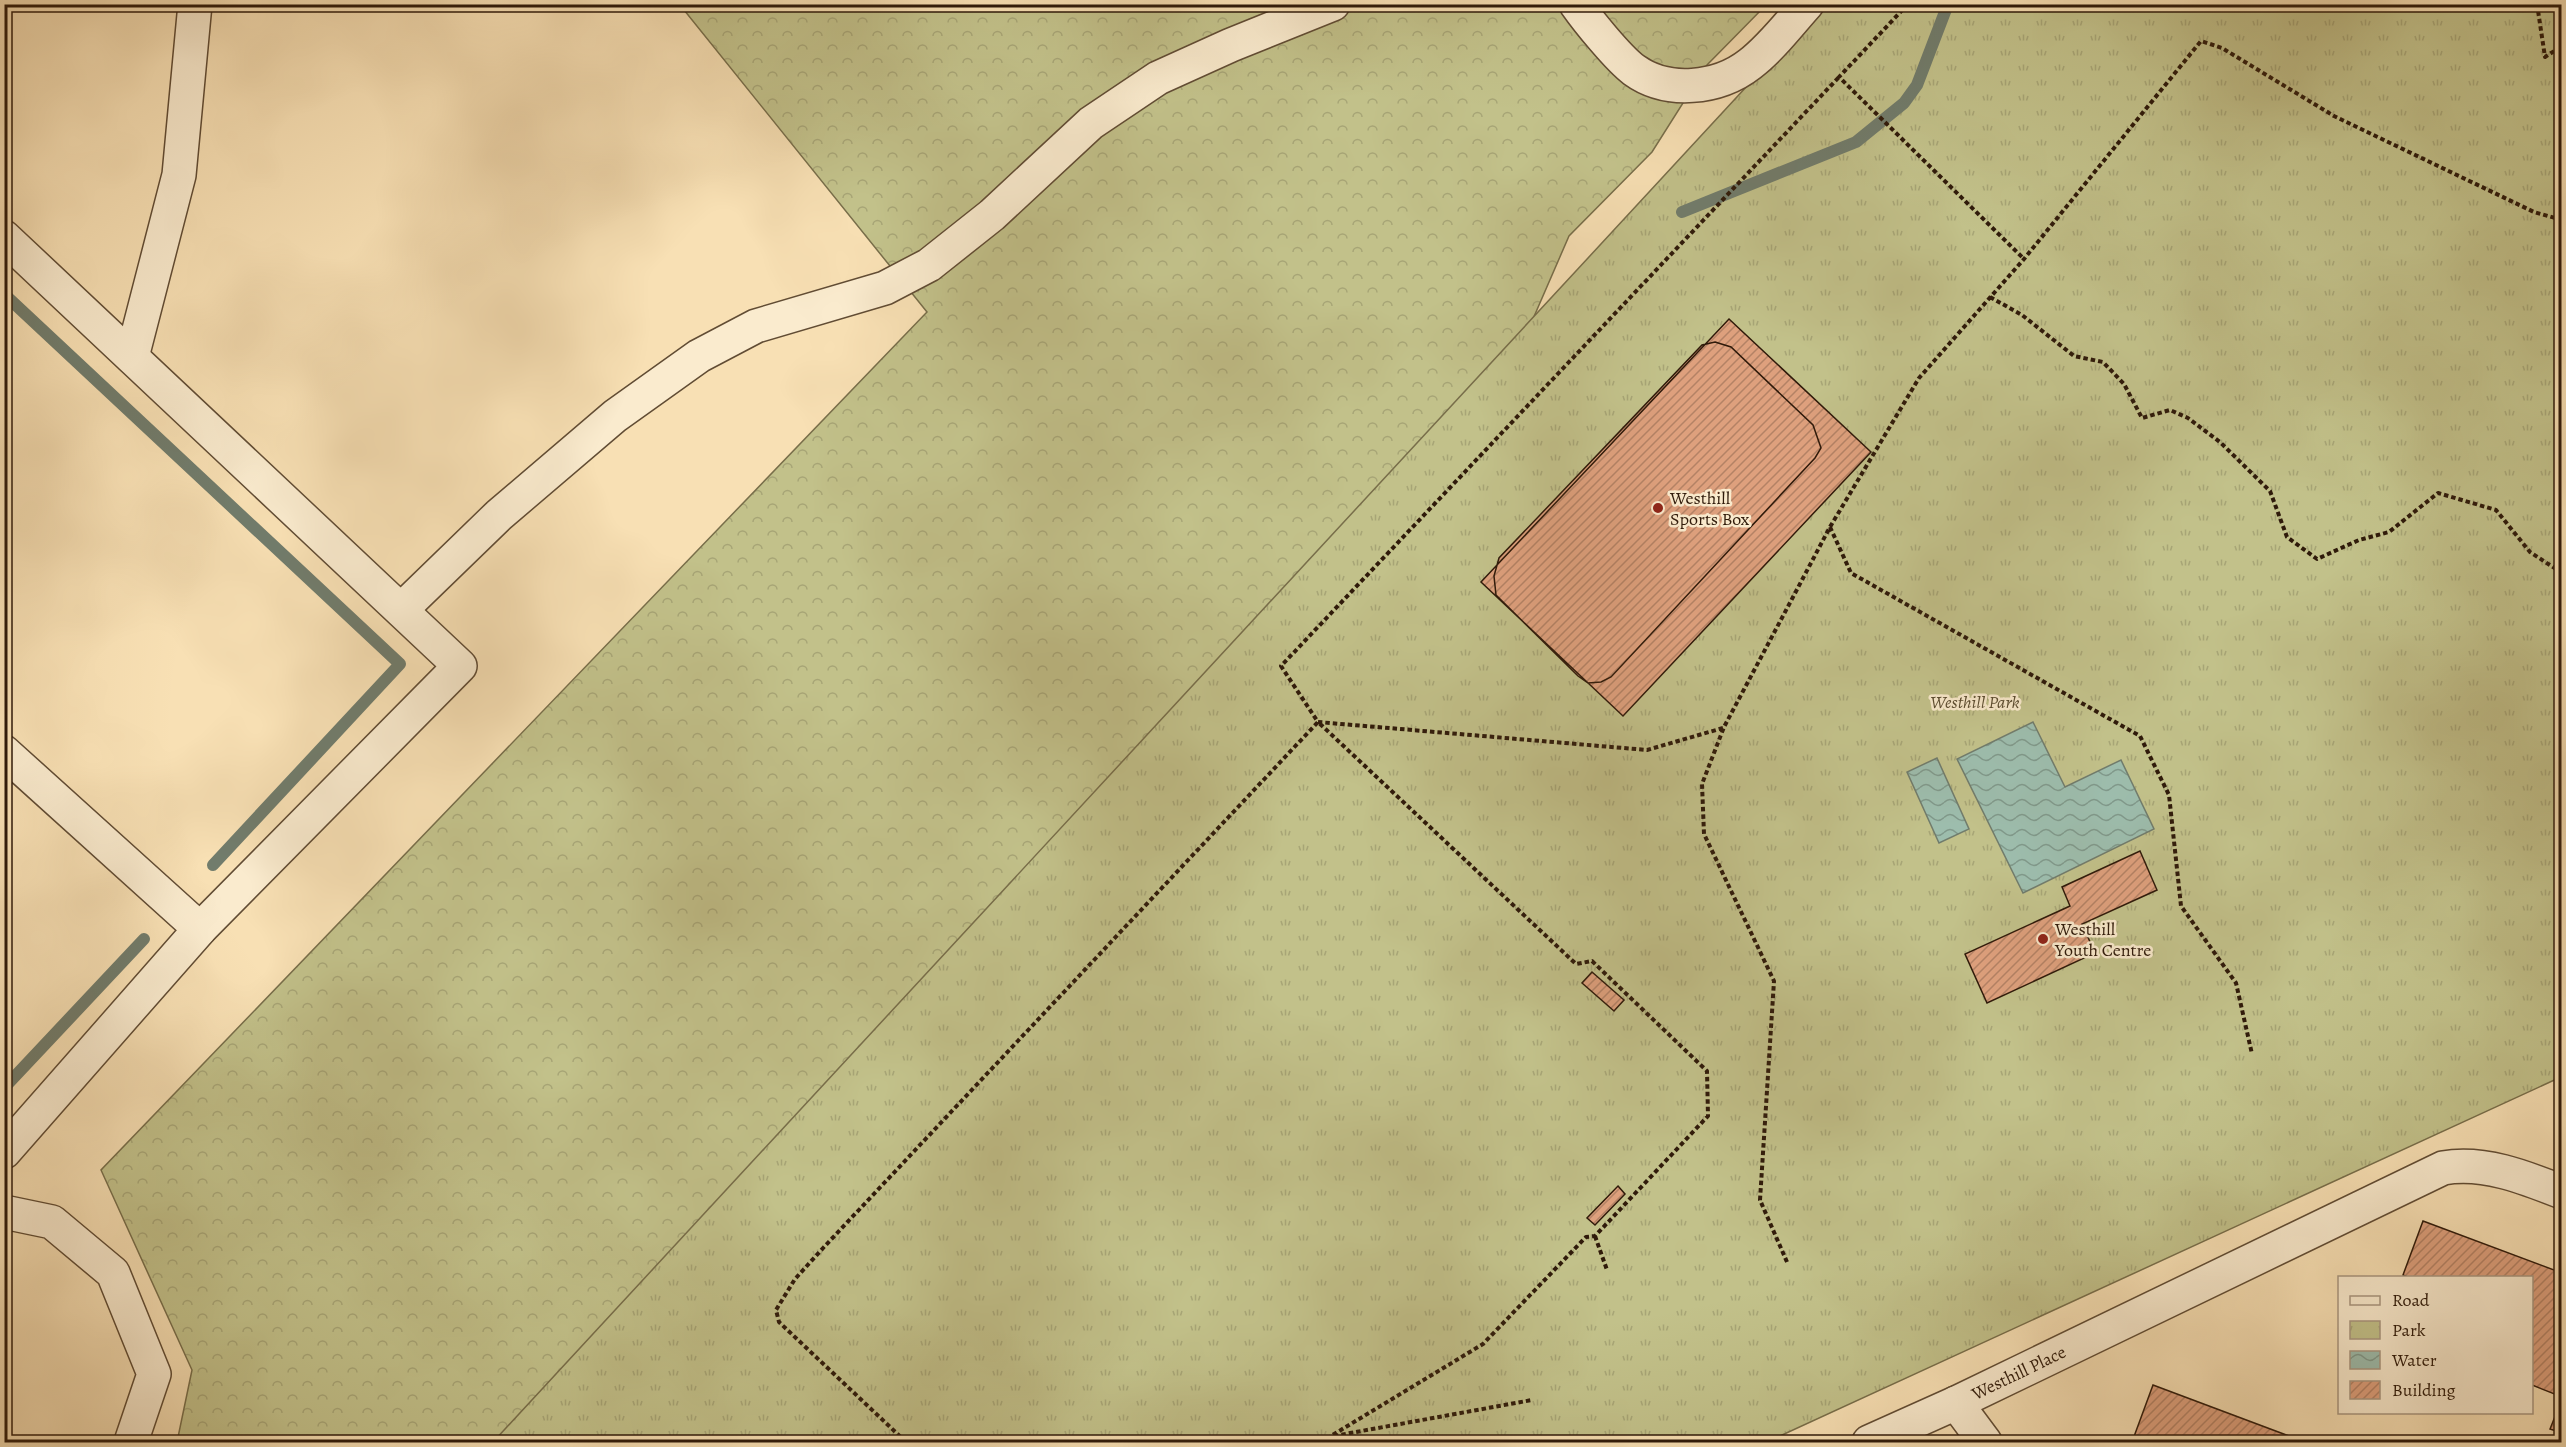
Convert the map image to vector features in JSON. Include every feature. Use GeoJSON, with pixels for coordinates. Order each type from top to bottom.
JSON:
{"type":"FeatureCollection","features":[{"type":"Feature","properties":{"kind":"street"},"geometry":{"type":"LineString","coordinates":[[132,357],[180,175],[195,4]]}},
{"type":"Feature","properties":{"kind":"street"},"geometry":{"type":"LineString","coordinates":[[401,610],[499,515],[615,416],[699,356],[756,326],[885,288],[929,265],[992,215],[1091,123],[1158,78],[1231,45],[1333,4]]}},
{"type":"Feature","properties":{"kind":"street"},"geometry":{"type":"LineString","coordinates":[[1576,4],[1632,69],[1655,82],[1709,85],[1749,65],[1807,4]]}},
{"type":"Feature","properties":{"kind":"street"},"geometry":{"type":"LineString","coordinates":[[4,237],[460,666],[200,928],[4,1152]]}},
{"type":"Feature","properties":{"kind":"street"},"geometry":{"type":"LineString","coordinates":[[4,752],[200,928]]}},
{"type":"Feature","properties":{"kind":"street","name":"Westhill Place"},"geometry":{"type":"LineString","coordinates":[[1869,1443],[2443,1168],[2462,1165],[2520,1175],[2562,1192]]}},
{"type":"Feature","properties":{"kind":"street"},"geometry":{"type":"LineString","coordinates":[[4,1212],[52,1222],[113,1273],[153,1374],[131,1443]]}},
{"type":"Feature","properties":{"kind":"street"},"geometry":{"type":"LineString","coordinates":[[1956,1403],[1984,1443]]}},
{"type":"Feature","properties":{"kind":"path"},"geometry":{"type":"LineString","coordinates":[[1321,1443],[1483,1344],[1586,1237],[1595,1236],[1708,1116],[1707,1071],[1592,961],[1576,964],[1318,722],[1281,666],[1908,4]]}},
{"type":"Feature","properties":{"kind":"path"},"geometry":{"type":"LineString","coordinates":[[2537,4],[2546,57],[2562,46]]}},
{"type":"Feature","properties":{"kind":"path"},"geometry":{"type":"LineString","coordinates":[[1787,1262],[1760,1200],[1774,981],[1704,834],[1702,784],[1724,728],[1830,527],[1919,378],[2024,259],[2201,41],[2222,48],[2334,116],[2534,212],[2562,220]]}},
{"type":"Feature","properties":{"kind":"path"},"geometry":{"type":"LineString","coordinates":[[1839,77],[2024,259]]}},
{"type":"Feature","properties":{"kind":"path"},"geometry":{"type":"LineString","coordinates":[[1990,297],[2022,315],[2074,356],[2103,362],[2124,384],[2142,418],[2170,410],[2188,418],[2220,442],[2270,491],[2287,537],[2317,559],[2360,540],[2389,532],[2438,493],[2496,510],[2530,552],[2562,573]]}},
{"type":"Feature","properties":{"kind":"path"},"geometry":{"type":"LineString","coordinates":[[1830,527],[1851,573],[2140,736],[2169,795],[2181,906],[2236,983],[2252,1054]]}},
{"type":"Feature","properties":{"kind":"path"},"geometry":{"type":"LineString","coordinates":[[1318,722],[1647,750],[1724,728]]}},
{"type":"Feature","properties":{"kind":"path"},"geometry":{"type":"LineString","coordinates":[[906,1443],[779,1322],[776,1310],[783,1296],[824,1247],[1318,722]]}},
{"type":"Feature","properties":{"kind":"path"},"geometry":{"type":"LineString","coordinates":[[1595,1236],[1607,1270]]}},
{"type":"Feature","properties":{"kind":"path"},"geometry":{"type":"LineString","coordinates":[[1330,1437],[1532,1400]]}},
{"type":"Feature","properties":{"kind":"green space"},"geometry":{"type":"Polygon","coordinates":[[[680,5],[1766,5],[1707,65],[1652,152],[1569,236],[1417,586],[840,1442],[177,1442],[192,1370],[101,1170],[927,312],[680,5]]]}},
{"type":"Feature","properties":{"kind":"green space","name":"Westhill Park"},"geometry":{"type":"Polygon","coordinates":[[[1822,5],[2561,5],[2561,1077],[1767,1442],[493,1442],[1822,5]]]}},
{"type":"Feature","properties":{"kind":"water"},"geometry":{"type":"Polygon","coordinates":[[[2033,722],[2065,787],[2121,760],[2154,829],[2023,893],[1957,759],[2033,722]]]}},
{"type":"Feature","properties":{"kind":"water"},"geometry":{"type":"Polygon","coordinates":[[[1937,758],[1969,829],[1939,843],[1907,772],[1937,758]]]}},
{"type":"Feature","properties":{"kind":"building","name":"Westhill Sports Box"},"geometry":{"type":"Polygon","coordinates":[[[1729,319],[1871,452],[1623,716],[1481,582],[1729,319]]]}},
{"type":"Feature","properties":{"kind":"building","name":"Westhill Sports Box"},"geometry":{"type":"Polygon","coordinates":[[[1715,342],[1731,347],[1813,425],[1821,448],[1815,458],[1611,677],[1601,682],[1588,683],[1578,676],[1496,595],[1494,576],[1499,558],[1702,345],[1715,342]]]}},
{"type":"Feature","properties":{"kind":"building","name":"Westhill Youth Centre"},"geometry":{"type":"Polygon","coordinates":[[[2140,851],[2157,890],[2082,924],[2095,953],[1987,1003],[1965,954],[2070,906],[2062,887],[2140,851]]]}},
{"type":"Feature","properties":{"kind":"building"},"geometry":{"type":"Polygon","coordinates":[[[1592,972],[1624,1000],[1614,1011],[1582,983],[1592,972]]]}},
{"type":"Feature","properties":{"kind":"building"},"geometry":{"type":"Polygon","coordinates":[[[1618,1186],[1625,1194],[1595,1225],[1587,1218],[1618,1186]]]}},
{"type":"Feature","properties":{"kind":"building"},"geometry":{"type":"Polygon","coordinates":[[[2423,1221],[2562,1273],[2562,1397],[2533,1385],[2533,1276],[2403,1275],[2423,1221]]]}},
{"type":"Feature","properties":{"kind":"building"},"geometry":{"type":"Polygon","coordinates":[[[2153,1385],[2305,1442],[2132,1442],[2153,1385]]]}},
{"type":"Feature","properties":{"kind":"building"},"geometry":{"type":"Polygon","coordinates":[[[2562,1399],[2562,1433],[2550,1429],[2562,1399]]]}},
{"type":"Feature","properties":{"kind":"building"},"geometry":{"type":"Polygon","coordinates":[[[2114,1436],[2132,1442],[2111,1442],[2114,1436]]]}},
{"type":"Feature","properties":{"kind":"waterway"},"geometry":{"type":"LineString","coordinates":[[1682,212],[1856,142],[1904,103],[1917,85],[1948,4]]}},
{"type":"Feature","properties":{"kind":"waterway"},"geometry":{"type":"LineString","coordinates":[[4,294],[400,664],[213,865]]}},
{"type":"Feature","properties":{"kind":"waterway"},"geometry":{"type":"LineString","coordinates":[[4,1088],[144,939]]}},
{"type":"Feature","properties":{"kind":"place","name":"Westhill Sports Box"},"geometry":{"type":"Point","coordinates":[1658,508]}},
{"type":"Feature","properties":{"kind":"place","name":"Westhill Youth Centre"},"geometry":{"type":"Point","coordinates":[2043,939]}}]}
